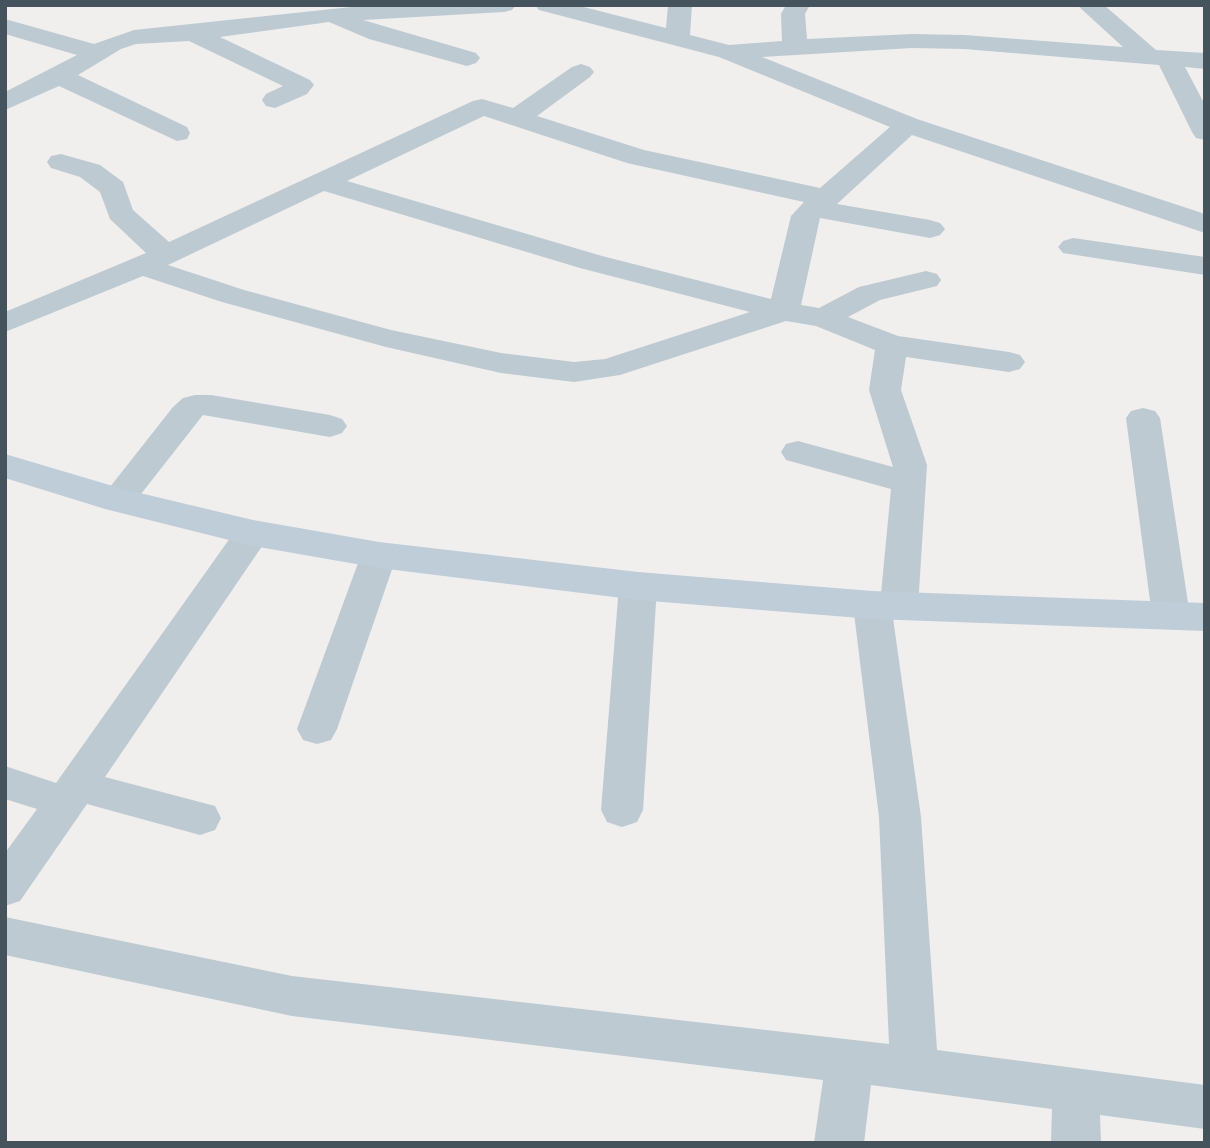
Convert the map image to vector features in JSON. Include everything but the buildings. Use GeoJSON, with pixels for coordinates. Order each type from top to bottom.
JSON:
{"type":"FeatureCollection","features":[{"type":"Feature","properties":{"kind":"street"},"geometry":{"type":"LineString","coordinates":[[8,98],[59,76],[112,44],[134,37],[193,33],[326,15],[505,5]]}},
{"type":"Feature","properties":{"kind":"street"},"geometry":{"type":"LineString","coordinates":[[547,5],[728,52],[908,125],[1205,224]]}},
{"type":"Feature","properties":{"kind":"street"},"geometry":{"type":"LineString","coordinates":[[677,39],[680,5]]}},
{"type":"Feature","properties":{"kind":"street"},"geometry":{"type":"LineString","coordinates":[[795,46],[793,14],[797,5]]}},
{"type":"Feature","properties":{"kind":"street"},"geometry":{"type":"LineString","coordinates":[[1089,5],[1158,57],[1205,132]]}},
{"type":"Feature","properties":{"kind":"street"},"geometry":{"type":"LineString","coordinates":[[326,15],[379,34],[467,58]]}},
{"type":"Feature","properties":{"kind":"street"},"geometry":{"type":"LineString","coordinates":[[5,26],[98,53]]}},
{"type":"Feature","properties":{"kind":"street"},"geometry":{"type":"LineString","coordinates":[[193,33],[301,85],[275,100]]}},
{"type":"Feature","properties":{"kind":"street"},"geometry":{"type":"LineString","coordinates":[[728,52],[912,41],[1205,61]]}},
{"type":"Feature","properties":{"kind":"street"},"geometry":{"type":"LineString","coordinates":[[517,117],[581,72]]}},
{"type":"Feature","properties":{"kind":"street"},"geometry":{"type":"LineString","coordinates":[[59,76],[177,132]]}},
{"type":"Feature","properties":{"kind":"street"},"geometry":{"type":"LineString","coordinates":[[5,323],[153,260],[474,109],[488,108],[637,157],[930,229]]}},
{"type":"Feature","properties":{"kind":"street"},"geometry":{"type":"LineString","coordinates":[[785,311],[802,225],[820,203],[908,125]]}},
{"type":"Feature","properties":{"kind":"street"},"geometry":{"type":"LineString","coordinates":[[61,162],[90,171],[113,188],[120,213],[153,260],[233,296],[386,338],[501,363],[574,372],[619,365],[785,311]]}},
{"type":"Feature","properties":{"kind":"street"},"geometry":{"type":"LineString","coordinates":[[321,183],[591,262],[785,311],[823,318],[892,345],[1009,362]]}},
{"type":"Feature","properties":{"kind":"street"},"geometry":{"type":"LineString","coordinates":[[1073,247],[1205,266]]}},
{"type":"Feature","properties":{"kind":"street"},"geometry":{"type":"LineString","coordinates":[[823,318],[870,293],[926,280]]}},
{"type":"Feature","properties":{"kind":"street"},"geometry":{"type":"LineString","coordinates":[[892,345],[887,402],[909,465],[909,483],[886,606],[914,1069]]}},
{"type":"Feature","properties":{"kind":"street"},"geometry":{"type":"LineString","coordinates":[[118,500],[185,414],[195,405],[211,405],[330,426]]}},
{"type":"Feature","properties":{"kind":"street"},"geometry":{"type":"LineString","coordinates":[[5,466],[118,500],[253,533],[379,555],[638,586],[886,606],[1188,617],[1143,418]]}},
{"type":"Feature","properties":{"kind":"street"},"geometry":{"type":"LineString","coordinates":[[797,452],[909,483]]}},
{"type":"Feature","properties":{"kind":"street"},"geometry":{"type":"LineString","coordinates":[[5,888],[253,533]]}},
{"type":"Feature","properties":{"kind":"street"},"geometry":{"type":"LineString","coordinates":[[317,729],[379,555]]}},
{"type":"Feature","properties":{"kind":"street"},"geometry":{"type":"LineString","coordinates":[[622,810],[638,586]]}},
{"type":"Feature","properties":{"kind":"street"},"geometry":{"type":"LineString","coordinates":[[5,782],[200,818]]}},
{"type":"Feature","properties":{"kind":"street"},"geometry":{"type":"LineString","coordinates":[[5,936],[292,996],[850,1061],[1205,1107]]}},
{"type":"Feature","properties":{"kind":"street"},"geometry":{"type":"LineString","coordinates":[[839,1143],[850,1061]]}},
{"type":"Feature","properties":{"kind":"street"},"geometry":{"type":"LineString","coordinates":[[1076,1090],[1076,1143]]}}]}
